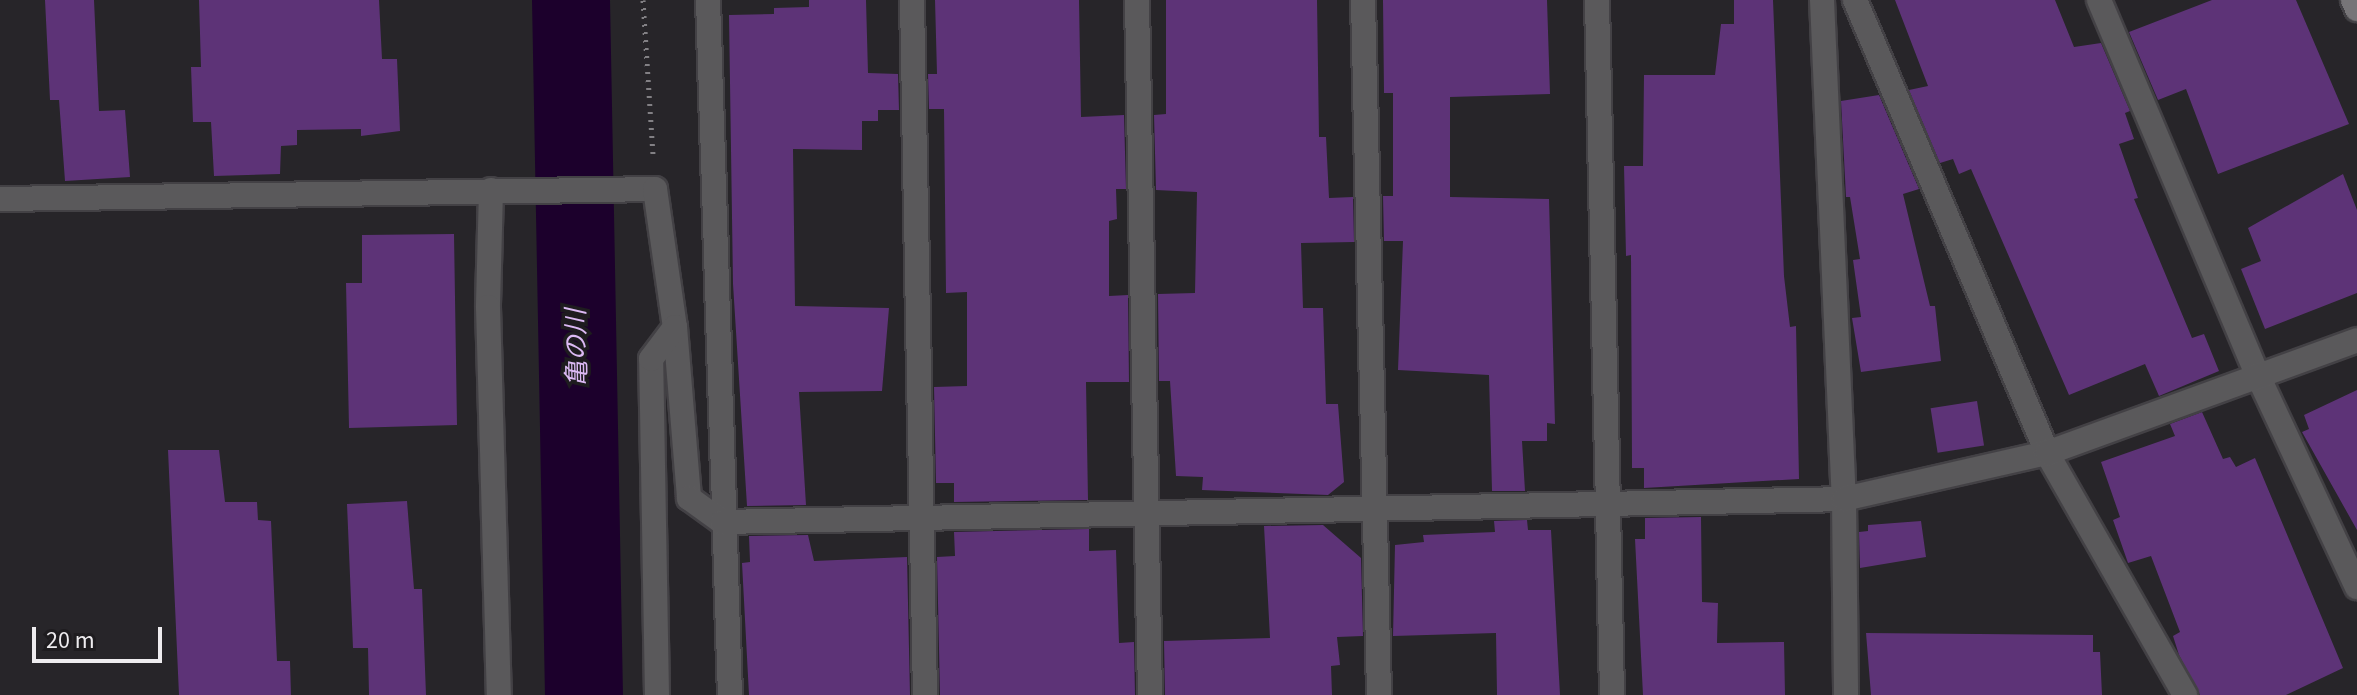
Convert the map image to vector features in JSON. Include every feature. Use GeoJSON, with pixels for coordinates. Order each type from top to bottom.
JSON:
{"type":"FeatureCollection","features":[{"type":"Feature","properties":{"kind":"street"},"geometry":{"type":"LineString","coordinates":[[708,0],[722,522],[730,695]]}},
{"type":"Feature","properties":{"kind":"street"},"geometry":{"type":"LineString","coordinates":[[912,0],[925,695]]}},
{"type":"Feature","properties":{"kind":"street"},"geometry":{"type":"LineString","coordinates":[[1137,0],[1150,695]]}},
{"type":"Feature","properties":{"kind":"street"},"geometry":{"type":"LineString","coordinates":[[1363,0],[1379,695]]}},
{"type":"Feature","properties":{"kind":"street"},"geometry":{"type":"LineString","coordinates":[[1597,0],[1612,695]]}},
{"type":"Feature","properties":{"kind":"street"},"geometry":{"type":"LineString","coordinates":[[1822,0],[1844,499],[1846,695]]}},
{"type":"Feature","properties":{"kind":"street"},"geometry":{"type":"LineString","coordinates":[[1855,0],[2047,453],[2185,695]]}},
{"type":"Feature","properties":{"kind":"street"},"geometry":{"type":"LineString","coordinates":[[2099,0],[2259,378],[2357,587]]}},
{"type":"Feature","properties":{"kind":"street"},"geometry":{"type":"LineString","coordinates":[[2353,0],[2357,9]]}},
{"type":"Feature","properties":{"kind":"street"},"geometry":{"type":"LineString","coordinates":[[0,199],[519,188],[647,189],[675,327],[689,498],[722,522],[1844,499],[2047,453],[2357,340]]}},
{"type":"Feature","properties":{"kind":"street"},"geometry":{"type":"LineString","coordinates":[[491,190],[488,307],[499,695]]}},
{"type":"Feature","properties":{"kind":"street"},"geometry":{"type":"LineString","coordinates":[[657,695],[651,359],[675,327]]}},
{"type":"Feature","properties":{"kind":"path"},"geometry":{"type":"LineString","coordinates":[[643,0],[647,189]]}},
{"type":"Feature","properties":{"kind":"building"},"geometry":{"type":"Polygon","coordinates":[[[45,0],[94,0],[99,111],[125,110],[130,177],[65,181],[59,100],[50,100],[45,0]]]}},
{"type":"Feature","properties":{"kind":"building"},"geometry":{"type":"Polygon","coordinates":[[[199,0],[379,0],[382,59],[397,59],[400,131],[361,136],[361,129],[297,130],[297,145],[281,146],[280,174],[214,176],[211,122],[193,122],[191,67],[201,67],[199,0]]]}},
{"type":"Feature","properties":{"kind":"building"},"geometry":{"type":"Polygon","coordinates":[[[809,0],[866,0],[868,73],[898,74],[899,110],[878,110],[878,121],[862,121],[862,150],[793,149],[795,306],[889,308],[882,391],[799,392],[806,505],[747,506],[733,284],[729,15],[774,14],[774,8],[809,7],[809,0]]]}},
{"type":"Feature","properties":{"kind":"building"},"geometry":{"type":"Polygon","coordinates":[[[935,0],[1079,0],[1081,117],[1124,115],[1126,189],[1116,189],[1117,219],[1109,221],[1109,296],[1128,295],[1129,382],[1086,382],[1088,500],[954,502],[954,483],[936,483],[934,387],[967,386],[967,292],[946,293],[944,109],[929,109],[928,74],[937,74],[935,0]]]}},
{"type":"Feature","properties":{"kind":"building"},"geometry":{"type":"Polygon","coordinates":[[[1166,0],[1317,0],[1319,137],[1326,137],[1329,198],[1353,197],[1354,242],[1301,243],[1303,308],[1323,308],[1326,404],[1338,404],[1344,482],[1328,495],[1202,490],[1203,477],[1176,476],[1170,381],[1159,381],[1158,294],[1195,293],[1197,192],[1156,190],[1154,115],[1166,114],[1166,0]]]}},
{"type":"Feature","properties":{"kind":"building"},"geometry":{"type":"Polygon","coordinates":[[[1383,0],[1547,0],[1550,94],[1450,97],[1450,197],[1549,199],[1555,424],[1547,423],[1547,441],[1522,441],[1525,491],[1492,491],[1489,375],[1398,370],[1403,241],[1384,241],[1383,196],[1393,196],[1393,93],[1384,93],[1383,0]]]}},
{"type":"Feature","properties":{"kind":"building"},"geometry":{"type":"Polygon","coordinates":[[[1734,0],[1773,0],[1784,276],[1790,327],[1796,326],[1799,479],[1644,488],[1644,468],[1632,468],[1631,255],[1626,256],[1624,166],[1643,166],[1644,75],[1715,75],[1721,24],[1734,24],[1734,0]]]}},
{"type":"Feature","properties":{"kind":"building"},"geometry":{"type":"Polygon","coordinates":[[[1895,0],[2055,0],[2074,47],[2101,43],[2130,111],[2125,113],[2134,139],[2119,144],[2138,198],[2134,199],[2192,338],[2204,334],[2219,371],[2159,396],[2145,364],[2069,395],[1971,169],[1959,174],[1953,159],[1940,163],[1909,90],[1928,86],[1895,0]]]}},
{"type":"Feature","properties":{"kind":"building"},"geometry":{"type":"Polygon","coordinates":[[[2212,0],[2296,0],[2349,124],[2218,174],[2186,89],[2158,100],[2129,32],[2212,0]]]}},
{"type":"Feature","properties":{"kind":"building"},"geometry":{"type":"Polygon","coordinates":[[[1879,95],[1919,189],[1903,194],[1930,306],[1935,306],[1941,361],[1861,372],[1852,318],[1861,317],[1853,260],[1860,259],[1850,197],[1846,197],[1841,101],[1879,95]]]}},
{"type":"Feature","properties":{"kind":"building"},"geometry":{"type":"Polygon","coordinates":[[[2343,174],[2357,210],[2357,293],[2265,329],[2241,269],[2261,261],[2248,228],[2343,174]]]}},
{"type":"Feature","properties":{"kind":"building"},"geometry":{"type":"Polygon","coordinates":[[[454,234],[457,425],[349,428],[346,283],[362,283],[362,235],[454,234]]]}},
{"type":"Feature","properties":{"kind":"building"},"geometry":{"type":"Polygon","coordinates":[[[2357,390],[2357,530],[2302,432],[2309,429],[2304,415],[2357,390]]]}},
{"type":"Feature","properties":{"kind":"building"},"geometry":{"type":"Polygon","coordinates":[[[1977,401],[1984,445],[1938,453],[1931,408],[1977,401]]]}},
{"type":"Feature","properties":{"kind":"building"},"geometry":{"type":"Polygon","coordinates":[[[2202,412],[2223,459],[2230,457],[2236,467],[2255,458],[2343,668],[2286,695],[2200,695],[2179,655],[2173,636],[2180,632],[2151,556],[2128,563],[2113,520],[2120,517],[2101,462],[2175,436],[2170,424],[2202,412]]]}},
{"type":"Feature","properties":{"kind":"building"},"geometry":{"type":"Polygon","coordinates":[[[168,450],[219,450],[225,502],[257,502],[258,520],[271,521],[277,661],[290,661],[291,695],[179,695],[168,450]]]}},
{"type":"Feature","properties":{"kind":"building"},"geometry":{"type":"Polygon","coordinates":[[[407,501],[414,589],[422,589],[426,695],[369,695],[368,648],[353,648],[347,504],[407,501]]]}},
{"type":"Feature","properties":{"kind":"building"},"geometry":{"type":"Polygon","coordinates":[[[1701,517],[1702,602],[1718,603],[1717,643],[1784,642],[1785,695],[1643,695],[1635,539],[1645,539],[1645,518],[1701,517]]]}},
{"type":"Feature","properties":{"kind":"building"},"geometry":{"type":"Polygon","coordinates":[[[1527,520],[1528,530],[1551,530],[1560,695],[1497,695],[1496,633],[1393,636],[1395,545],[1424,542],[1423,535],[1495,532],[1494,521],[1527,520]]]}},
{"type":"Feature","properties":{"kind":"building"},"geometry":{"type":"Polygon","coordinates":[[[1921,521],[1926,557],[1860,568],[1859,532],[1868,531],[1868,525],[1921,521]]]}},
{"type":"Feature","properties":{"kind":"building"},"geometry":{"type":"Polygon","coordinates":[[[1323,525],[1361,558],[1363,636],[1337,637],[1340,665],[1331,666],[1332,695],[1165,695],[1164,641],[1270,638],[1264,526],[1323,525]]]}},
{"type":"Feature","properties":{"kind":"building"},"geometry":{"type":"Polygon","coordinates":[[[1089,529],[1089,551],[1116,550],[1119,643],[1134,642],[1135,695],[940,695],[937,557],[955,556],[954,532],[1089,529]]]}},
{"type":"Feature","properties":{"kind":"building"},"geometry":{"type":"Polygon","coordinates":[[[808,535],[814,561],[907,557],[910,695],[749,695],[742,563],[750,562],[749,536],[808,535]]]}},
{"type":"Feature","properties":{"kind":"building"},"geometry":{"type":"Polygon","coordinates":[[[1866,633],[2093,635],[2093,652],[2100,652],[2102,695],[1871,695],[1866,633]]]}},
{"type":"Feature","properties":{"kind":"waterway","name":"亀の川"},"geometry":{"type":"LineString","coordinates":[[571,0],[584,695]]}}]}
